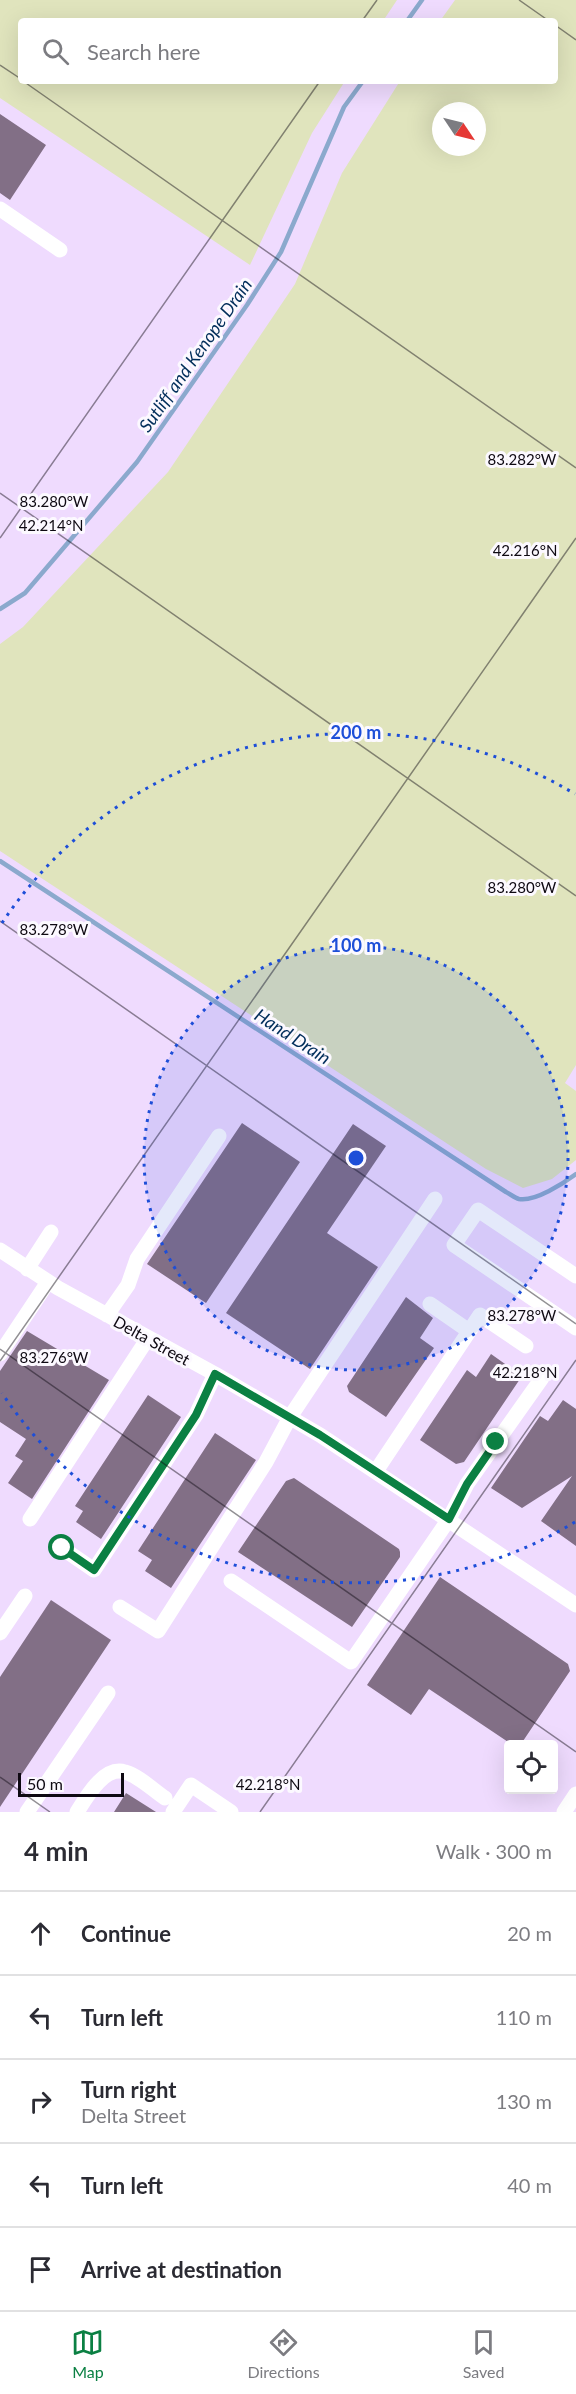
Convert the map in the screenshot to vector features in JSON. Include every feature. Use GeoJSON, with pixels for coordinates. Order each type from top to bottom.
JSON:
{"type":"FeatureCollection","features":[{"type":"Feature","properties":{"kind":"street"},"geometry":{"type":"LineString","coordinates":[[0,209],[60,250]]}},
{"type":"Feature","properties":{"kind":"street"},"geometry":{"type":"LineString","coordinates":[[107,1315],[128,1285],[137,1259],[219,1136]]}},
{"type":"Feature","properties":{"kind":"street"},"geometry":{"type":"LineString","coordinates":[[120,1607],[158,1631],[266,1462],[290,1417],[435,1199]]}},
{"type":"Feature","properties":{"kind":"street"},"geometry":{"type":"LineString","coordinates":[[576,1276],[478,1210],[454,1245],[576,1328]]}},
{"type":"Feature","properties":{"kind":"street"},"geometry":{"type":"LineString","coordinates":[[27,1269],[51,1232]]}},
{"type":"Feature","properties":{"kind":"street","name":"Delta Street"},"geometry":{"type":"LineString","coordinates":[[0,1250],[48,1282],[290,1417],[376,1471],[576,1605]]}},
{"type":"Feature","properties":{"kind":"street"},"geometry":{"type":"LineString","coordinates":[[0,1354],[48,1282]]}},
{"type":"Feature","properties":{"kind":"street"},"geometry":{"type":"LineString","coordinates":[[430,1304],[470,1331]]}},
{"type":"Feature","properties":{"kind":"street"},"geometry":{"type":"LineString","coordinates":[[376,1471],[480,1315],[526,1346]]}},
{"type":"Feature","properties":{"kind":"street"},"geometry":{"type":"LineString","coordinates":[[30,1519],[148,1338]]}},
{"type":"Feature","properties":{"kind":"street"},"geometry":{"type":"LineString","coordinates":[[62,1548],[94,1570],[196,1415],[215,1374]]}},
{"type":"Feature","properties":{"kind":"street"},"geometry":{"type":"LineString","coordinates":[[231,1581],[351,1662],[449,1519],[467,1484],[542,1378]]}},
{"type":"Feature","properties":{"kind":"street"},"geometry":{"type":"LineString","coordinates":[[0,1633],[25,1596]]}},
{"type":"Feature","properties":{"kind":"street"},"geometry":{"type":"LineString","coordinates":[[27,1812],[108,1693]]}},
{"type":"Feature","properties":{"kind":"street"},"geometry":{"type":"LineString","coordinates":[[77,1812],[97,1782],[117,1771],[129,1773],[165,1798]]}},
{"type":"Feature","properties":{"kind":"street"},"geometry":{"type":"LineString","coordinates":[[173,1812],[191,1785],[231,1812]]}},
{"type":"Feature","properties":{"kind":"street"},"geometry":{"type":"LineString","coordinates":[[564,1812],[576,1794]]}},
{"type":"Feature","properties":{"kind":"shaded area"},"geometry":{"type":"Polygon","coordinates":[[[0,0],[576,0],[576,1812],[0,1812],[0,0]]]}},
{"type":"Feature","properties":{"kind":"green space"},"geometry":{"type":"Polygon","coordinates":[[[0,0],[397,0],[385,18],[18,18],[18,84],[343,84],[312,133],[250,265],[0,98],[0,0]]]}},
{"type":"Feature","properties":{"kind":"green space"},"geometry":{"type":"Polygon","coordinates":[[[455,0],[576,0],[576,1065],[565,1083],[576,1091],[576,1160],[552,1179],[523,1188],[486,1169],[0,851],[0,644],[23,627],[168,472],[295,284],[342,173],[398,84],[558,84],[558,18],[442,18],[455,0]]]}},
{"type":"Feature","properties":{"kind":"building"},"geometry":{"type":"Polygon","coordinates":[[[0,114],[46,145],[10,200],[0,193],[0,114]]]}},
{"type":"Feature","properties":{"kind":"building"},"geometry":{"type":"Polygon","coordinates":[[[242,1123],[300,1162],[206,1303],[147,1264],[242,1123]]]}},
{"type":"Feature","properties":{"kind":"building"},"geometry":{"type":"Polygon","coordinates":[[[353,1124],[386,1146],[327,1233],[378,1267],[310,1369],[226,1313],[353,1124]]]}},
{"type":"Feature","properties":{"kind":"building"},"geometry":{"type":"Polygon","coordinates":[[[406,1297],[433,1318],[420,1338],[434,1348],[386,1417],[349,1392],[347,1386],[406,1297]]]}},
{"type":"Feature","properties":{"kind":"building"},"geometry":{"type":"Polygon","coordinates":[[[27,1331],[109,1380],[32,1499],[8,1483],[23,1461],[15,1456],[26,1439],[0,1422],[0,1371],[27,1331]]]}},
{"type":"Feature","properties":{"kind":"building"},"geometry":{"type":"Polygon","coordinates":[[[491,1354],[522,1376],[464,1462],[456,1464],[420,1440],[467,1370],[476,1377],[491,1354]]]}},
{"type":"Feature","properties":{"kind":"building"},"geometry":{"type":"Polygon","coordinates":[[[148,1395],[181,1417],[101,1539],[76,1522],[83,1511],[75,1506],[148,1395]]]}},
{"type":"Feature","properties":{"kind":"building"},"geometry":{"type":"Polygon","coordinates":[[[563,1400],[576,1409],[576,1546],[541,1521],[572,1476],[522,1508],[491,1488],[540,1416],[548,1421],[563,1400]]]}},
{"type":"Feature","properties":{"kind":"building"},"geometry":{"type":"Polygon","coordinates":[[[215,1433],[256,1460],[171,1588],[145,1571],[152,1560],[138,1551],[215,1433]]]}},
{"type":"Feature","properties":{"kind":"building"},"geometry":{"type":"Polygon","coordinates":[[[294,1478],[399,1549],[400,1557],[352,1627],[238,1552],[286,1481],[294,1478]]]}},
{"type":"Feature","properties":{"kind":"building"},"geometry":{"type":"Polygon","coordinates":[[[440,1577],[568,1664],[570,1671],[524,1740],[505,1740],[429,1689],[411,1715],[367,1685],[440,1577]]]}},
{"type":"Feature","properties":{"kind":"building"},"geometry":{"type":"Polygon","coordinates":[[[51,1600],[111,1640],[0,1807],[0,1677],[51,1600]]]}},
{"type":"Feature","properties":{"kind":"building"},"geometry":{"type":"Polygon","coordinates":[[[126,1793],[156,1812],[114,1812],[126,1793]]]}},
{"type":"Feature","properties":{"kind":"waterway","name":"Sutliff and Kenope Drain"},"geometry":{"type":"LineString","coordinates":[[409,18],[422,0]]}},
{"type":"Feature","properties":{"kind":"waterway","name":"Sutliff and Kenope Drain"},"geometry":{"type":"LineString","coordinates":[[0,609],[25,593],[137,462],[247,305],[281,252],[344,107],[361,84]]}},
{"type":"Feature","properties":{"kind":"waterway","name":"Hand Drain"},"geometry":{"type":"LineString","coordinates":[[0,861],[514,1197],[533,1198],[557,1187],[576,1174]]}},
{"type":"Feature","properties":{"kind":"route"},"geometry":{"type":"LineString","coordinates":[[62,1548],[94,1570],[196,1415],[215,1374],[320,1435],[449,1519],[467,1484],[496,1442]]}}]}
